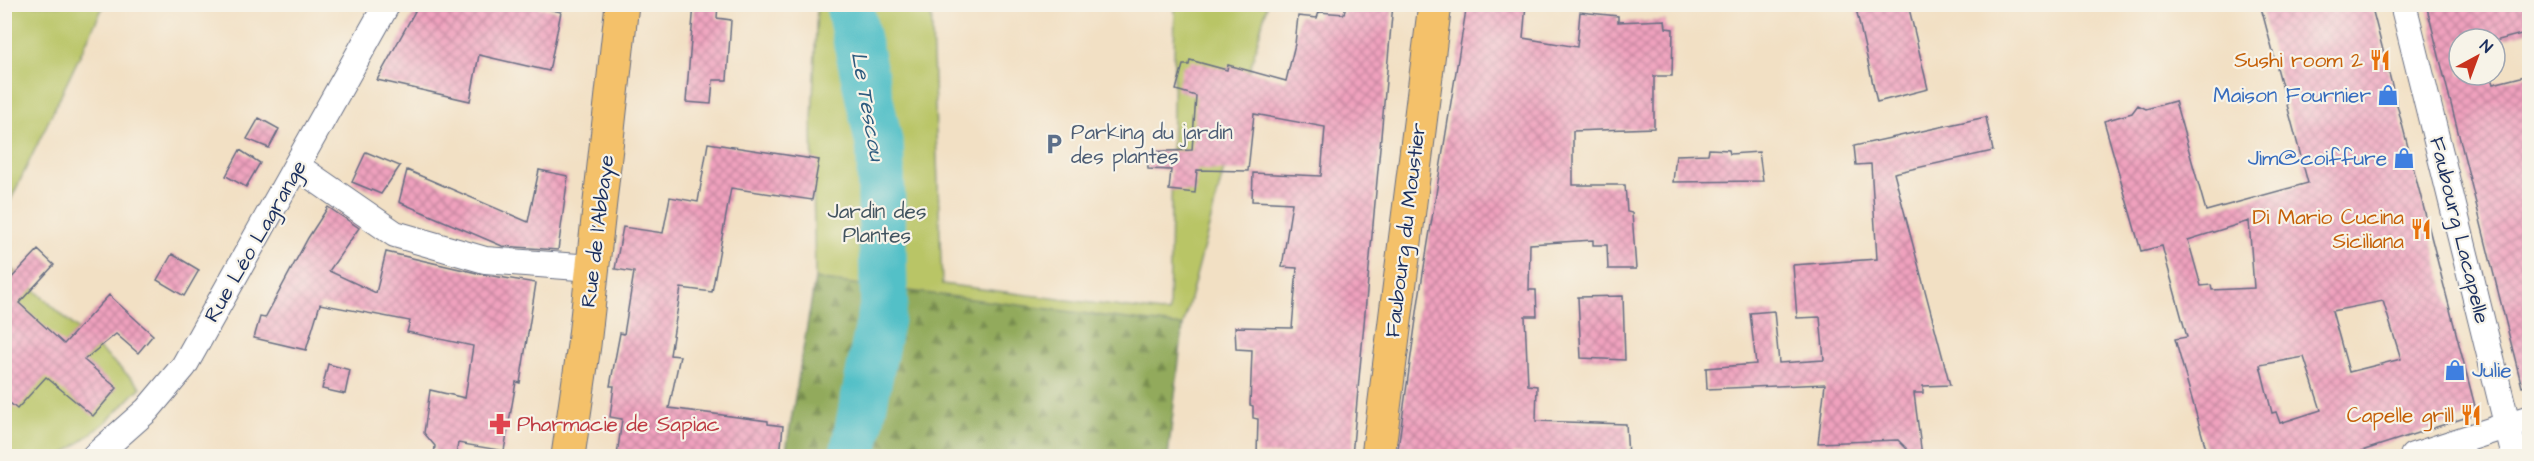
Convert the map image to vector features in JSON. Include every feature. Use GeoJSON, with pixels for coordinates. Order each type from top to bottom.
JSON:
{"type":"FeatureCollection","features":[{"type":"Feature","properties":{"kind":"main road","name":"Rue de l'Abbaye"},"geometry":{"type":"LineString","coordinates":[[568,456],[622,4]]}},
{"type":"Feature","properties":{"kind":"main road","name":"Faubourg du Moustier"},"geometry":{"type":"LineString","coordinates":[[1378,456],[1436,4]]}},
{"type":"Feature","properties":{"kind":"street","name":"Rue Léo Lagrange"},"geometry":{"type":"LineString","coordinates":[[95,456],[147,410],[184,366],[298,167],[387,4]]}},
{"type":"Feature","properties":{"kind":"street","name":"Faubourg Lacapelle"},"geometry":{"type":"LineString","coordinates":[[2403,4],[2519,422],[2515,456]]}},
{"type":"Feature","properties":{"kind":"street"},"geometry":{"type":"LineString","coordinates":[[298,167],[395,234],[485,260],[592,268]]}},
{"type":"Feature","properties":{"kind":"street"},"geometry":{"type":"LineString","coordinates":[[2413,456],[2519,422]]}},
{"type":"Feature","properties":{"kind":"green space"},"geometry":{"type":"Polygon","coordinates":[[[4,5],[104,5],[5,212],[4,212],[4,5]]]}},
{"type":"Feature","properties":{"kind":"green space","name":"Jardin des Plantes"},"geometry":{"type":"Polygon","coordinates":[[[817,5],[931,5],[942,284],[1169,313],[1175,5],[1267,5],[1183,326],[815,279],[812,122],[817,5]]]}},
{"type":"Feature","properties":{"kind":"green space"},"geometry":{"type":"Polygon","coordinates":[[[4,262],[141,387],[106,422],[62,456],[5,456],[4,262]]]}},
{"type":"Feature","properties":{"kind":"green space"},"geometry":{"type":"Polygon","coordinates":[[[815,279],[1183,326],[1168,456],[785,456],[815,279]]]}},
{"type":"Feature","properties":{"kind":"building"},"geometry":{"type":"Polygon","coordinates":[[[419,4],[526,4],[561,12],[549,71],[479,55],[470,101],[377,80],[419,4]]]}},
{"type":"Feature","properties":{"kind":"building"},"geometry":{"type":"Polygon","coordinates":[[[694,4],[718,4],[717,18],[731,20],[727,80],[713,80],[711,104],[686,102],[694,4]]]}},
{"type":"Feature","properties":{"kind":"building"},"geometry":{"type":"Polygon","coordinates":[[[1346,4],[1393,4],[1352,456],[1257,454],[1258,419],[1253,418],[1253,406],[1250,405],[1252,350],[1236,349],[1235,327],[1292,328],[1297,268],[1282,267],[1292,203],[1252,201],[1253,173],[1321,176],[1325,127],[1254,114],[1248,171],[1197,170],[1195,193],[1169,190],[1171,170],[1148,169],[1147,152],[1192,150],[1196,96],[1176,90],[1183,65],[1189,65],[1190,60],[1227,70],[1228,65],[1286,81],[1295,44],[1298,16],[1317,18],[1319,12],[1344,14],[1346,4]]]}},
{"type":"Feature","properties":{"kind":"building"},"geometry":{"type":"Polygon","coordinates":[[[1467,4],[1526,4],[1523,38],[1577,47],[1580,12],[1618,16],[1618,22],[1665,20],[1666,28],[1673,29],[1672,76],[1654,76],[1654,128],[1573,131],[1573,185],[1625,185],[1627,212],[1632,213],[1636,269],[1608,269],[1607,245],[1593,245],[1593,240],[1530,244],[1529,290],[1536,290],[1537,316],[1525,316],[1528,385],[1537,386],[1536,421],[1626,424],[1628,456],[1558,456],[1513,453],[1513,456],[1397,456],[1419,298],[1467,4]]]}},
{"type":"Feature","properties":{"kind":"building"},"geometry":{"type":"Polygon","coordinates":[[[1855,4],[1908,4],[1928,89],[1877,102],[1855,4]]]}},
{"type":"Feature","properties":{"kind":"building"},"geometry":{"type":"Polygon","coordinates":[[[2260,4],[2371,4],[2477,414],[2346,456],[2208,456],[2175,339],[2187,337],[2162,246],[2141,251],[2104,121],[2132,113],[2138,105],[2146,109],[2175,101],[2206,211],[2308,183],[2260,4]],[[2249,221],[2188,240],[2201,286],[2211,285],[2212,290],[2254,288],[2249,221]],[[2383,301],[2332,311],[2349,372],[2401,359],[2383,301]],[[2304,357],[2260,365],[2272,413],[2276,412],[2280,423],[2321,410],[2304,357]]]}},
{"type":"Feature","properties":{"kind":"building"},"geometry":{"type":"Polygon","coordinates":[[[2426,4],[2529,4],[2529,32],[2507,38],[2507,27],[2447,27],[2447,87],[2507,87],[2507,80],[2529,75],[2529,386],[2522,387],[2426,4]]]}},
{"type":"Feature","properties":{"kind":"building"},"geometry":{"type":"Polygon","coordinates":[[[1986,117],[1993,151],[1894,173],[1950,385],[1923,386],[1923,393],[1914,393],[1922,456],[1914,456],[1898,440],[1818,443],[1825,384],[1707,389],[1706,368],[1756,364],[1750,313],[1774,311],[1779,363],[1824,360],[1820,317],[1797,318],[1793,265],[1877,259],[1871,164],[1856,165],[1854,146],[1986,117]]]}},
{"type":"Feature","properties":{"kind":"building"},"geometry":{"type":"Polygon","coordinates":[[[259,118],[279,129],[269,148],[247,139],[259,118]]]}},
{"type":"Feature","properties":{"kind":"building"},"geometry":{"type":"Polygon","coordinates":[[[708,143],[819,160],[812,200],[731,188],[712,292],[681,288],[670,355],[680,356],[669,408],[768,421],[768,424],[783,426],[780,456],[617,456],[622,419],[610,417],[614,386],[610,386],[620,333],[624,334],[634,272],[615,269],[623,227],[663,233],[670,197],[698,202],[708,143]]]}},
{"type":"Feature","properties":{"kind":"building"},"geometry":{"type":"Polygon","coordinates":[[[1709,149],[1729,150],[1730,154],[1759,152],[1763,181],[1673,182],[1676,155],[1708,154],[1709,149]]]}},
{"type":"Feature","properties":{"kind":"building"},"geometry":{"type":"Polygon","coordinates":[[[240,150],[260,163],[246,187],[226,176],[240,150]]]}},
{"type":"Feature","properties":{"kind":"building"},"geometry":{"type":"Polygon","coordinates":[[[366,152],[400,166],[381,194],[352,182],[366,152]]]}},
{"type":"Feature","properties":{"kind":"building"},"geometry":{"type":"Polygon","coordinates":[[[407,170],[528,222],[539,170],[568,176],[558,250],[502,246],[399,202],[407,170]]]}},
{"type":"Feature","properties":{"kind":"building"},"geometry":{"type":"Polygon","coordinates":[[[328,207],[359,228],[329,271],[376,293],[386,252],[481,274],[536,283],[520,383],[516,382],[504,451],[458,443],[456,456],[434,456],[435,446],[424,433],[430,390],[465,398],[473,346],[407,332],[410,321],[320,304],[306,350],[254,338],[260,317],[265,318],[308,238],[328,207]]]}},
{"type":"Feature","properties":{"kind":"building"},"geometry":{"type":"Polygon","coordinates":[[[38,250],[54,265],[19,303],[64,344],[109,295],[153,335],[138,353],[116,334],[84,360],[117,388],[93,416],[46,377],[17,409],[4,398],[4,286],[38,250]]]}},
{"type":"Feature","properties":{"kind":"building"},"geometry":{"type":"Polygon","coordinates":[[[172,254],[199,270],[184,296],[157,280],[172,254]]]}},
{"type":"Feature","properties":{"kind":"building"},"geometry":{"type":"Polygon","coordinates":[[[1623,296],[1625,360],[1581,358],[1578,297],[1623,296]]]}},
{"type":"Feature","properties":{"kind":"building"},"geometry":{"type":"Polygon","coordinates":[[[328,364],[350,370],[345,394],[322,389],[328,364]]]}},
{"type":"Feature","properties":{"kind":"waterway","name":"Le Tescou"},"geometry":{"type":"LineString","coordinates":[[849,4],[880,148],[884,302],[853,456]]}},
{"type":"Feature","properties":{"kind":"place","name":"Sushi room 2"},"geometry":{"type":"Point","coordinates":[2380,60]}},
{"type":"Feature","properties":{"kind":"place","name":"Maison Fournier"},"geometry":{"type":"Point","coordinates":[2388,95]}},
{"type":"Feature","properties":{"kind":"place","name":"Parking du jardin des plantes"},"geometry":{"type":"Point","coordinates":[1054,144]}},
{"type":"Feature","properties":{"kind":"place","name":"Jim@coiffure"},"geometry":{"type":"Point","coordinates":[2404,158]}},
{"type":"Feature","properties":{"kind":"place","name":"Di Mario Cucina Siciliana"},"geometry":{"type":"Point","coordinates":[2421,229]}},
{"type":"Feature","properties":{"kind":"place","name":"Julie"},"geometry":{"type":"Point","coordinates":[2455,370]}},
{"type":"Feature","properties":{"kind":"place","name":"Capelle grill"},"geometry":{"type":"Point","coordinates":[2471,415]}},
{"type":"Feature","properties":{"kind":"place","name":"Pharmacie de Sapiac"},"geometry":{"type":"Point","coordinates":[500,424]}}]}
